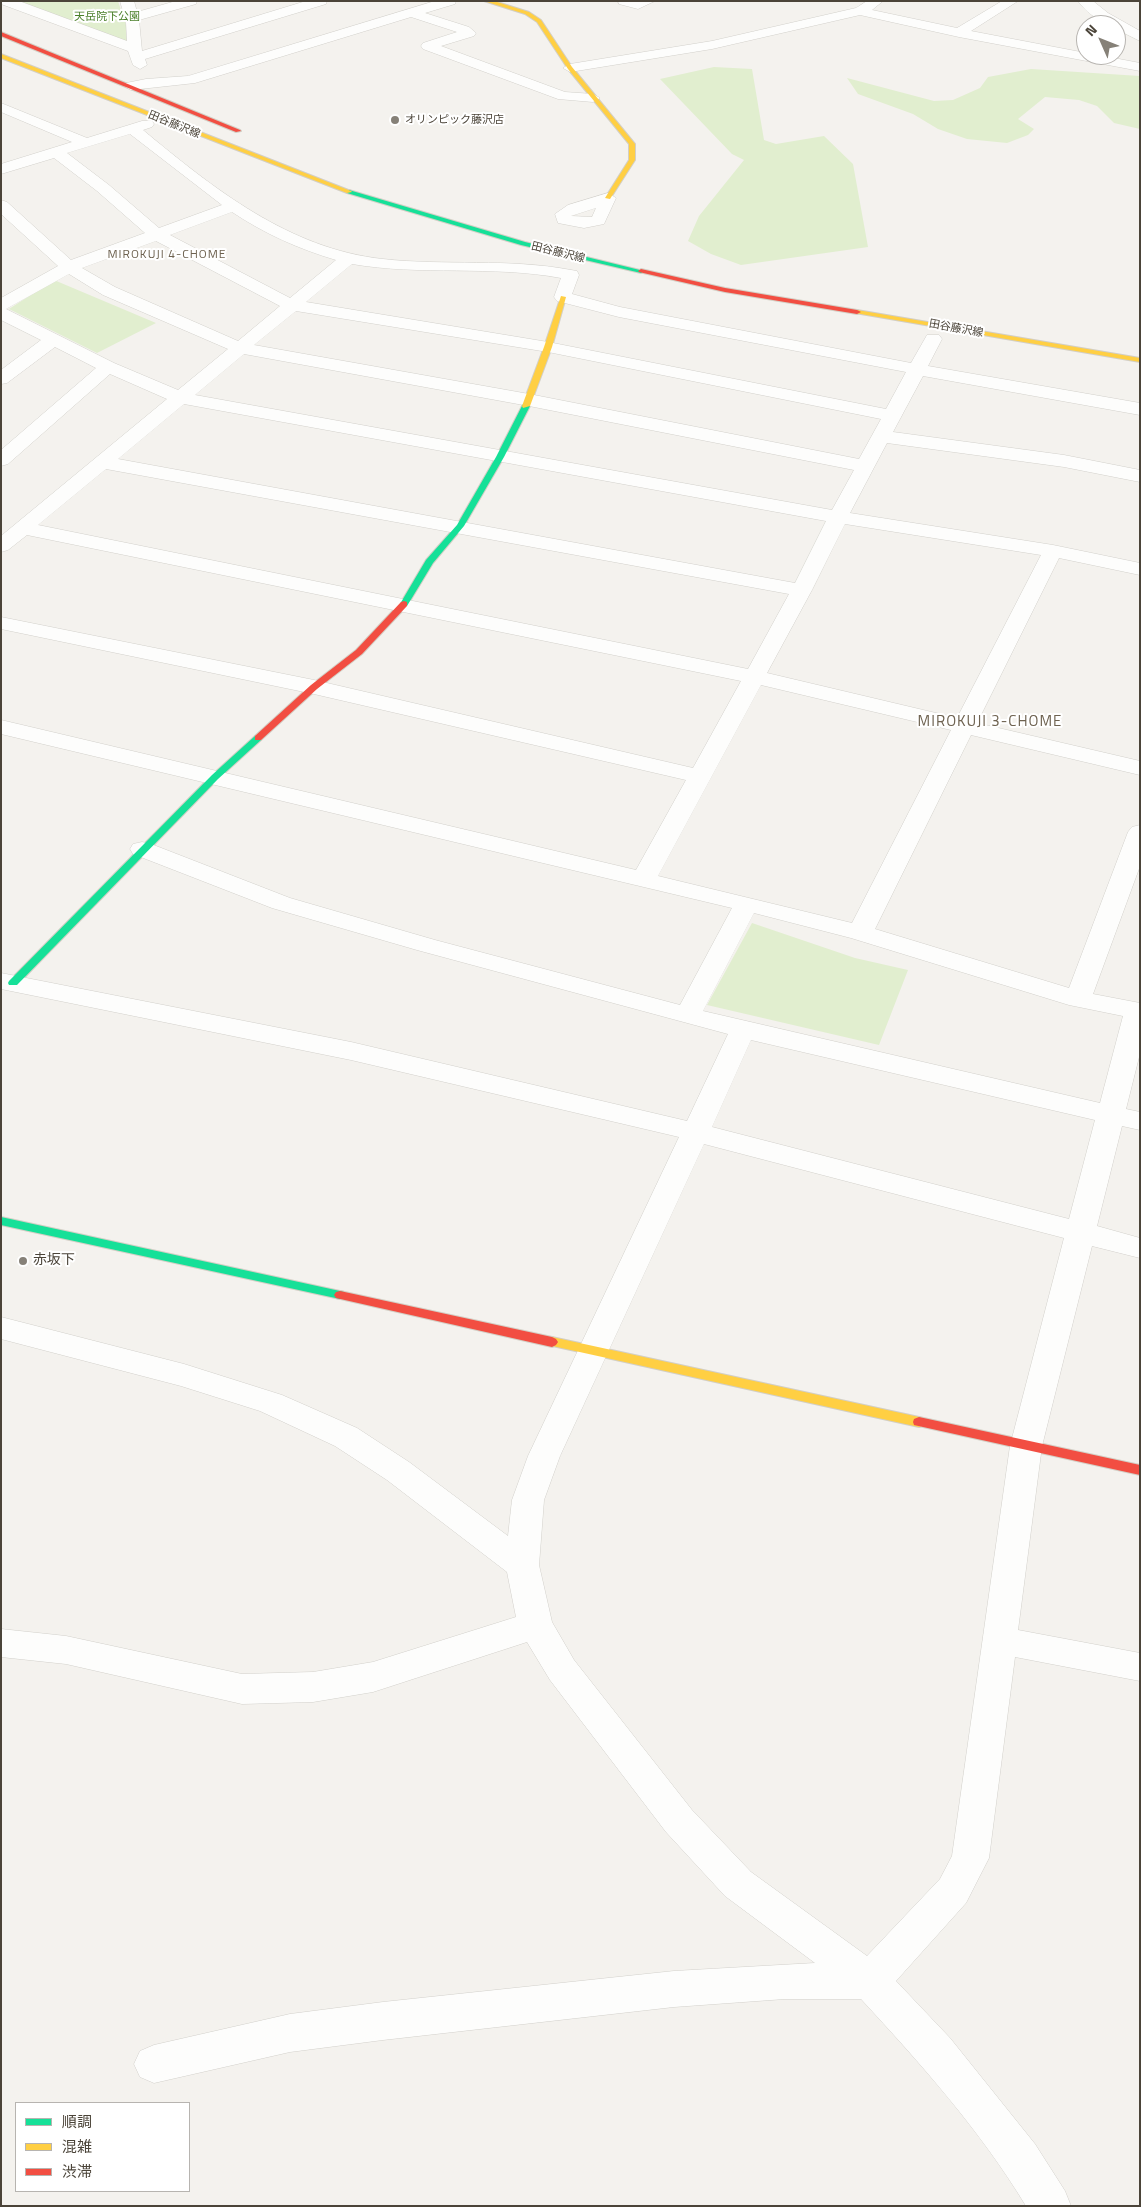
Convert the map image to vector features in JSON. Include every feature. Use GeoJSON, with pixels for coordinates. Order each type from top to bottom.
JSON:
{"type":"FeatureCollection","features":[{"type":"Feature","properties":{"kind":"main road"},"geometry":{"type":"LineString","coordinates":[[487,1],[527,14],[540,21],[570,68],[632,144],[632,160],[608,198]]}},
{"type":"Feature","properties":{"kind":"main road"},"geometry":{"type":"LineString","coordinates":[[1,34],[131,86],[249,137]]}},
{"type":"Feature","properties":{"kind":"main road","name":"田谷藤沢線"},"geometry":{"type":"LineString","coordinates":[[1,45],[346,178]]}},
{"type":"Feature","properties":{"kind":"main road","name":"田谷藤沢線"},"geometry":{"type":"LineString","coordinates":[[1,56],[348,192],[523,244],[725,290],[1140,360]]}},
{"type":"Feature","properties":{"kind":"main road"},"geometry":{"type":"LineString","coordinates":[[1,68],[140,126],[218,142]]}},
{"type":"Feature","properties":{"kind":"main road"},"geometry":{"type":"LineString","coordinates":[[302,161],[320,169]]}},
{"type":"Feature","properties":{"kind":"main road","name":"田谷藤沢線"},"geometry":{"type":"LineString","coordinates":[[364,184],[476,220],[722,277],[1121,345]]}},
{"type":"Feature","properties":{"kind":"main road"},"geometry":{"type":"LineString","coordinates":[[5,985],[215,777],[314,687],[359,652],[404,604],[429,562],[460,526],[500,457],[529,400],[548,347],[562,297]]}},
{"type":"Feature","properties":{"kind":"main road"},"geometry":{"type":"LineString","coordinates":[[1,1221],[1140,1470]]}},
{"type":"Feature","properties":{"kind":"street"},"geometry":{"type":"LineString","coordinates":[[127,1],[132,18],[135,53],[149,81]]}},
{"type":"Feature","properties":{"kind":"street"},"geometry":{"type":"LineString","coordinates":[[132,18],[192,1]]}},
{"type":"Feature","properties":{"kind":"street"},"geometry":{"type":"LineString","coordinates":[[13,2],[135,53],[321,1]]}},
{"type":"Feature","properties":{"kind":"street"},"geometry":{"type":"LineString","coordinates":[[131,86],[149,81],[174,83],[190,80],[450,1]]}},
{"type":"Feature","properties":{"kind":"street"},"geometry":{"type":"LineString","coordinates":[[624,1],[638,5],[649,1]]}},
{"type":"Feature","properties":{"kind":"street"},"geometry":{"type":"LineString","coordinates":[[570,68],[712,45],[853,12],[877,1]]}},
{"type":"Feature","properties":{"kind":"street"},"geometry":{"type":"LineString","coordinates":[[959,33],[1012,1]]}},
{"type":"Feature","properties":{"kind":"street"},"geometry":{"type":"LineString","coordinates":[[1084,1],[1104,15]]}},
{"type":"Feature","properties":{"kind":"street"},"geometry":{"type":"LineString","coordinates":[[821,4],[959,33],[1076,54]]}},
{"type":"Feature","properties":{"kind":"street"},"geometry":{"type":"LineString","coordinates":[[412,13],[464,30],[469,34],[428,46],[563,96],[594,98]]}},
{"type":"Feature","properties":{"kind":"street"},"geometry":{"type":"LineString","coordinates":[[1126,25],[1140,24]]}},
{"type":"Feature","properties":{"kind":"street"},"geometry":{"type":"LineString","coordinates":[[1126,29],[1140,37]]}},
{"type":"Feature","properties":{"kind":"street"},"geometry":{"type":"LineString","coordinates":[[1126,60],[1140,51]]}},
{"type":"Feature","properties":{"kind":"street"},"geometry":{"type":"LineString","coordinates":[[1126,63],[1140,67]]}},
{"type":"Feature","properties":{"kind":"street"},"geometry":{"type":"LineString","coordinates":[[1,106],[86,142]]}},
{"type":"Feature","properties":{"kind":"street"},"geometry":{"type":"LineString","coordinates":[[1,169],[140,126],[232,207],[301,242],[348,259],[381,264],[438,267],[544,269],[571,275],[562,297],[618,312],[916,369],[1140,409]]}},
{"type":"Feature","properties":{"kind":"street"},"geometry":{"type":"LineString","coordinates":[[56,152],[103,188],[156,235],[292,305],[548,347],[893,416]]}},
{"type":"Feature","properties":{"kind":"street"},"geometry":{"type":"LineString","coordinates":[[1,205],[68,267],[109,291],[240,348],[529,400],[865,466]]}},
{"type":"Feature","properties":{"kind":"street"},"geometry":{"type":"LineString","coordinates":[[1,304],[68,267],[232,207]]}},
{"type":"Feature","properties":{"kind":"street"},"geometry":{"type":"LineString","coordinates":[[1,546],[348,259]]}},
{"type":"Feature","properties":{"kind":"street"},"geometry":{"type":"LineString","coordinates":[[1,314],[108,367],[180,398],[838,517],[1053,551],[1140,569]]}},
{"type":"Feature","properties":{"kind":"street"},"geometry":{"type":"LineString","coordinates":[[1,379],[54,339]]}},
{"type":"Feature","properties":{"kind":"street"},"geometry":{"type":"LineString","coordinates":[[644,879],[802,590],[838,517],[933,339]]}},
{"type":"Feature","properties":{"kind":"street"},"geometry":{"type":"LineString","coordinates":[[1,460],[108,367]]}},
{"type":"Feature","properties":{"kind":"street"},"geometry":{"type":"LineString","coordinates":[[881,436],[1064,461],[1140,476]]}},
{"type":"Feature","properties":{"kind":"street"},"geometry":{"type":"LineString","coordinates":[[102,462],[802,590]]}},
{"type":"Feature","properties":{"kind":"street"},"geometry":{"type":"LineString","coordinates":[[23,528],[404,604],[755,677],[1140,768]]}},
{"type":"Feature","properties":{"kind":"street"},"geometry":{"type":"LineString","coordinates":[[860,933],[1053,551]]}},
{"type":"Feature","properties":{"kind":"street"},"geometry":{"type":"LineString","coordinates":[[1,623],[314,687],[699,776]]}},
{"type":"Feature","properties":{"kind":"street"},"geometry":{"type":"LineString","coordinates":[[3,730],[215,777],[747,904],[860,933],[1078,999],[1138,1011],[1026,1446],[998,1640],[970,1858],[953,1890],[870,1981],[785,1981],[674,1989],[382,2021],[290,2033],[154,2064]]}},
{"type":"Feature","properties":{"kind":"street"},"geometry":{"type":"LineString","coordinates":[[1078,999],[1131,880],[1140,832]]}},
{"type":"Feature","properties":{"kind":"street"},"geometry":{"type":"LineString","coordinates":[[142,849],[281,903],[743,1030],[1140,1121]]}},
{"type":"Feature","properties":{"kind":"street"},"geometry":{"type":"LineString","coordinates":[[688,1015],[747,904]]}},
{"type":"Feature","properties":{"kind":"street"},"geometry":{"type":"LineString","coordinates":[[5,985],[351,1051],[695,1132],[1080,1234],[1140,1248]]}},
{"type":"Feature","properties":{"kind":"street"},"geometry":{"type":"LineString","coordinates":[[743,1030],[544,1456],[528,1500],[522,1565],[535,1625],[562,1670],[679,1821],[738,1884],[870,1981],[936,2052],[1020,2158],[1050,2206]]}},
{"type":"Feature","properties":{"kind":"street"},"geometry":{"type":"LineString","coordinates":[[1,1328],[184,1374],[270,1403],[346,1437],[398,1471],[522,1565]]}},
{"type":"Feature","properties":{"kind":"street"},"geometry":{"type":"LineString","coordinates":[[1,1643],[66,1650],[242,1689],[304,1687],[373,1677],[535,1625]]}},
{"type":"Feature","properties":{"kind":"street"},"geometry":{"type":"LineString","coordinates":[[998,1640],[1140,1667]]}},
{"type":"Feature","properties":{"kind":"green space","name":"天岳院下公園"},"geometry":{"type":"Polygon","coordinates":[[[14,1],[118,1],[132,43],[14,1]]]}},
{"type":"Feature","properties":{"kind":"green space"},"geometry":{"type":"Polygon","coordinates":[[[714,67],[752,69],[764,140],[776,144],[824,136],[853,164],[868,247],[741,265],[711,254],[688,241],[699,216],[744,160],[732,154],[660,79],[714,67]]]}},
{"type":"Feature","properties":{"kind":"green space"},"geometry":{"type":"Polygon","coordinates":[[[1031,69],[1140,76],[1140,129],[1114,123],[1097,106],[1079,100],[1045,97],[1018,119],[1034,129],[1028,135],[1007,143],[967,139],[938,129],[913,114],[858,94],[847,78],[934,101],[953,100],[980,88],[988,77],[1031,69]]]}},
{"type":"Feature","properties":{"kind":"green space"},"geometry":{"type":"Polygon","coordinates":[[[54,280],[156,323],[97,353],[9,309],[54,280]]]}},
{"type":"Feature","properties":{"kind":"green space"},"geometry":{"type":"Polygon","coordinates":[[[752,923],[855,958],[908,970],[879,1045],[707,1005],[752,923]]]}},
{"type":"Feature","properties":{"kind":"traffic: fast"},"geometry":{"type":"LineString","coordinates":[[349,192],[523,244],[641,271]]}},
{"type":"Feature","properties":{"kind":"traffic: fast"},"geometry":{"type":"LineString","coordinates":[[404,604],[429,562],[460,526],[500,457],[526,406]]}},
{"type":"Feature","properties":{"kind":"traffic: fast"},"geometry":{"type":"LineString","coordinates":[[13,983],[215,777],[258,738]]}},
{"type":"Feature","properties":{"kind":"traffic: fast"},"geometry":{"type":"LineString","coordinates":[[1,1221],[340,1295]]}},
{"type":"Feature","properties":{"kind":"traffic: slow"},"geometry":{"type":"LineString","coordinates":[[487,1],[527,13],[539,21],[570,68],[632,144],[632,160],[608,198]]}},
{"type":"Feature","properties":{"kind":"traffic: slow"},"geometry":{"type":"LineString","coordinates":[[1,56],[349,192]]}},
{"type":"Feature","properties":{"kind":"traffic: slow"},"geometry":{"type":"LineString","coordinates":[[526,406],[548,347],[563,297]]}},
{"type":"Feature","properties":{"kind":"traffic: slow"},"geometry":{"type":"LineString","coordinates":[[857,312],[1140,360]]}},
{"type":"Feature","properties":{"kind":"traffic: slow"},"geometry":{"type":"LineString","coordinates":[[552,1342],[919,1422]]}},
{"type":"Feature","properties":{"kind":"traffic: jam"},"geometry":{"type":"LineString","coordinates":[[1,34],[238,131]]}},
{"type":"Feature","properties":{"kind":"traffic: jam"},"geometry":{"type":"LineString","coordinates":[[641,271],[725,290],[857,312]]}},
{"type":"Feature","properties":{"kind":"traffic: jam"},"geometry":{"type":"LineString","coordinates":[[258,738],[314,687],[359,652],[404,604]]}},
{"type":"Feature","properties":{"kind":"traffic: jam"},"geometry":{"type":"LineString","coordinates":[[340,1295],[552,1342]]}},
{"type":"Feature","properties":{"kind":"traffic: jam"},"geometry":{"type":"LineString","coordinates":[[919,1422],[1140,1470]]}},
{"type":"Feature","properties":{"kind":"place","name":"オリンピック藤沢店"},"geometry":{"type":"Point","coordinates":[395,120]}},
{"type":"Feature","properties":{"kind":"place","name":"赤坂下"},"geometry":{"type":"Point","coordinates":[23,1261]}},
{"type":"Feature","properties":{"kind":"district","name":"MIROKUJI 4-CHOME"},"geometry":{"type":"Point","coordinates":[167,255]}},
{"type":"Feature","properties":{"kind":"district","name":"MIROKUJI 3-CHOME"},"geometry":{"type":"Point","coordinates":[990,722]}}]}
